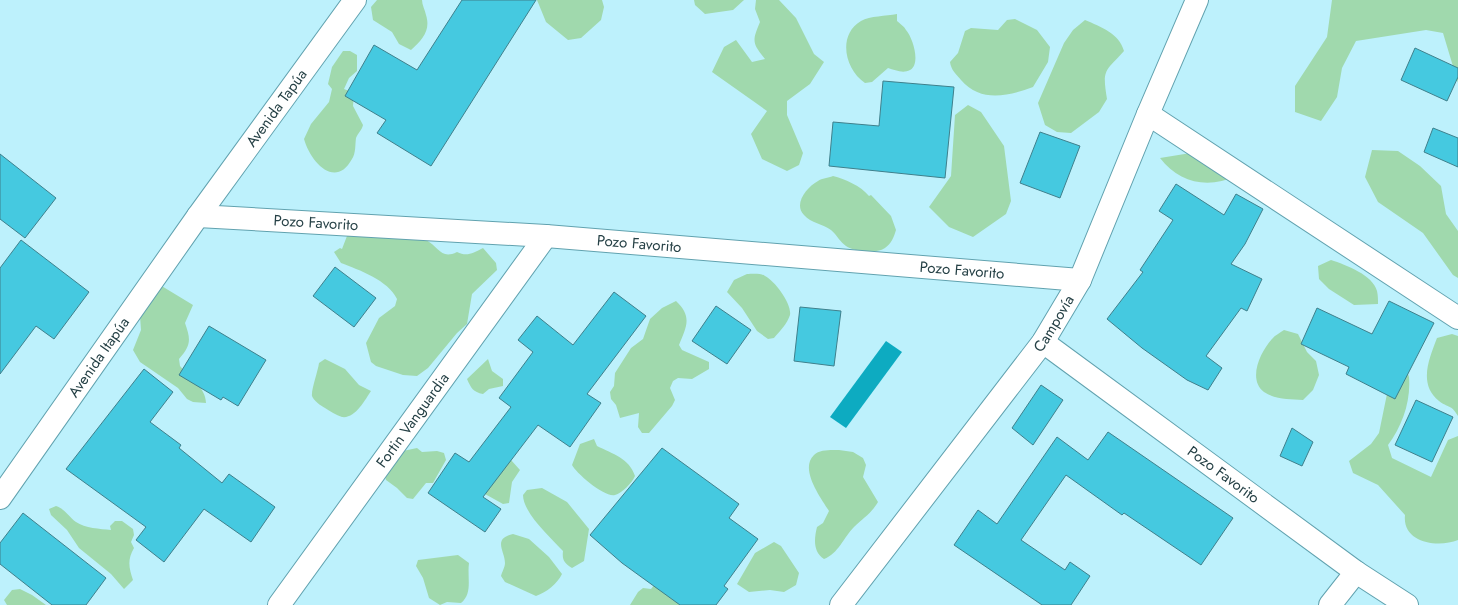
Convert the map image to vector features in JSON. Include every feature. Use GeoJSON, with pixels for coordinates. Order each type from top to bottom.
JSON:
{"type":"FeatureCollection","features":[{"type":"Feature","properties":{"kind":"street","name":"Avenida Tapúa"},"geometry":{"type":"LineString","coordinates":[[198,216],[355,0]]}},
{"type":"Feature","properties":{"kind":"street","name":"Campovía"},"geometry":{"type":"LineString","coordinates":[[841,605],[1043,342],[1080,280],[1196,0]]}},
{"type":"Feature","properties":{"kind":"street"},"geometry":{"type":"LineString","coordinates":[[1148,114],[1458,318]]}},
{"type":"Feature","properties":{"kind":"street","name":"Pozo Favorito"},"geometry":{"type":"LineString","coordinates":[[198,216],[546,236],[1080,280]]}},
{"type":"Feature","properties":{"kind":"street","name":"Avenida Itapúa"},"geometry":{"type":"LineString","coordinates":[[0,498],[198,216]]}},
{"type":"Feature","properties":{"kind":"street","name":"Fortin Vanguardia"},"geometry":{"type":"LineString","coordinates":[[279,605],[546,236]]}},
{"type":"Feature","properties":{"kind":"street","name":"Pozo Favorito"},"geometry":{"type":"LineString","coordinates":[[1043,342],[1356,572],[1407,605]]}},
{"type":"Feature","properties":{"kind":"street"},"geometry":{"type":"LineString","coordinates":[[1330,605],[1356,572]]}},
{"type":"Feature","properties":{"kind":"green space"},"geometry":{"type":"Polygon","coordinates":[[[377,0],[422,0],[426,13],[427,26],[422,39],[411,50],[399,44],[392,32],[373,20],[371,7],[377,0]]]}},
{"type":"Feature","properties":{"kind":"green space"},"geometry":{"type":"Polygon","coordinates":[[[537,0],[602,0],[604,7],[601,20],[581,38],[568,40],[546,22],[537,0]]]}},
{"type":"Feature","properties":{"kind":"green space"},"geometry":{"type":"Polygon","coordinates":[[[694,0],[744,0],[733,10],[705,14],[695,5],[694,0]]]}},
{"type":"Feature","properties":{"kind":"green space"},"geometry":{"type":"Polygon","coordinates":[[[756,0],[779,0],[796,18],[814,54],[824,62],[810,84],[787,101],[787,115],[803,153],[799,165],[787,171],[762,159],[751,134],[767,111],[712,72],[724,47],[736,40],[752,62],[765,59],[755,42],[760,22],[755,9],[756,0]]]}},
{"type":"Feature","properties":{"kind":"green space"},"geometry":{"type":"Polygon","coordinates":[[[1332,0],[1458,0],[1458,83],[1443,33],[1426,30],[1356,41],[1342,68],[1337,97],[1321,121],[1295,112],[1295,86],[1327,37],[1332,0]]]}},
{"type":"Feature","properties":{"kind":"green space"},"geometry":{"type":"Polygon","coordinates":[[[897,14],[897,21],[909,34],[915,51],[915,62],[913,67],[905,72],[888,68],[872,82],[865,83],[853,70],[846,52],[846,43],[849,35],[853,27],[865,19],[897,14]]]}},
{"type":"Feature","properties":{"kind":"green space"},"geometry":{"type":"Polygon","coordinates":[[[1015,19],[1037,30],[1050,47],[1048,62],[1033,87],[1014,93],[995,96],[977,92],[961,80],[954,72],[950,62],[958,53],[965,31],[971,28],[998,30],[1007,20],[1015,19]]]}},
{"type":"Feature","properties":{"kind":"green space"},"geometry":{"type":"Polygon","coordinates":[[[1085,20],[1109,31],[1122,45],[1124,51],[1106,72],[1105,82],[1107,99],[1099,112],[1071,133],[1057,132],[1045,125],[1038,103],[1064,43],[1073,30],[1085,20]]]}},
{"type":"Feature","properties":{"kind":"green space"},"geometry":{"type":"Polygon","coordinates":[[[343,51],[350,51],[357,55],[357,71],[349,78],[344,89],[354,93],[353,106],[363,125],[356,138],[355,152],[352,159],[345,168],[338,172],[331,172],[324,169],[317,163],[304,139],[311,124],[329,102],[332,89],[328,84],[332,67],[343,51]]]}},
{"type":"Feature","properties":{"kind":"green space"},"geometry":{"type":"Polygon","coordinates":[[[968,105],[981,112],[1004,146],[1011,201],[1006,214],[973,237],[949,227],[929,207],[951,176],[955,115],[968,105]]]}},
{"type":"Feature","properties":{"kind":"green space"},"geometry":{"type":"Polygon","coordinates":[[[1372,150],[1398,151],[1420,166],[1441,186],[1446,214],[1458,231],[1458,278],[1453,275],[1423,233],[1378,202],[1365,177],[1372,150]]]}},
{"type":"Feature","properties":{"kind":"green space"},"geometry":{"type":"Polygon","coordinates":[[[1203,151],[1236,176],[1215,182],[1205,183],[1195,181],[1176,173],[1160,158],[1203,151]]]}},
{"type":"Feature","properties":{"kind":"green space"},"geometry":{"type":"Polygon","coordinates":[[[833,176],[852,183],[866,192],[869,196],[871,195],[891,216],[896,230],[892,240],[885,248],[871,252],[854,250],[842,243],[831,230],[810,220],[801,211],[801,201],[806,191],[820,180],[833,176]]]}},
{"type":"Feature","properties":{"kind":"green space"},"geometry":{"type":"Polygon","coordinates":[[[408,232],[426,240],[444,254],[452,254],[457,252],[470,254],[483,248],[496,263],[497,270],[472,294],[467,324],[457,333],[428,368],[417,376],[403,375],[376,366],[371,362],[366,343],[379,318],[395,306],[397,299],[393,292],[380,281],[364,272],[341,263],[334,252],[340,248],[342,249],[347,236],[362,233],[408,232]]]}},
{"type":"Feature","properties":{"kind":"green space"},"geometry":{"type":"Polygon","coordinates":[[[1331,260],[1365,275],[1377,291],[1378,304],[1354,305],[1329,289],[1319,279],[1318,266],[1331,260]]]}},
{"type":"Feature","properties":{"kind":"green space"},"geometry":{"type":"Polygon","coordinates":[[[747,274],[763,275],[773,283],[786,299],[790,310],[790,315],[774,338],[768,339],[757,331],[742,308],[727,292],[734,280],[747,274]]]}},
{"type":"Feature","properties":{"kind":"green space"},"geometry":{"type":"Polygon","coordinates":[[[160,285],[193,305],[185,323],[189,338],[188,346],[179,359],[180,366],[200,387],[206,403],[193,402],[187,399],[178,388],[140,362],[133,350],[141,330],[139,302],[160,285]]]}},
{"type":"Feature","properties":{"kind":"green space"},"geometry":{"type":"Polygon","coordinates":[[[676,301],[685,312],[686,317],[686,327],[679,345],[682,350],[709,362],[709,369],[692,379],[678,378],[673,381],[670,388],[675,400],[672,406],[649,433],[642,433],[638,427],[639,413],[620,418],[616,405],[611,399],[610,392],[614,386],[615,373],[631,348],[643,339],[650,319],[662,308],[676,301]]]}},
{"type":"Feature","properties":{"kind":"green space"},"geometry":{"type":"Polygon","coordinates":[[[1284,330],[1298,334],[1307,352],[1316,361],[1319,375],[1313,390],[1303,400],[1283,399],[1269,395],[1259,386],[1257,380],[1256,373],[1260,358],[1273,338],[1284,330]]]}},
{"type":"Feature","properties":{"kind":"green space"},"geometry":{"type":"Polygon","coordinates":[[[1452,334],[1458,336],[1458,416],[1451,408],[1439,401],[1433,394],[1427,379],[1427,371],[1431,354],[1437,338],[1452,334]]]}},
{"type":"Feature","properties":{"kind":"green space"},"geometry":{"type":"Polygon","coordinates":[[[325,359],[345,369],[359,385],[371,391],[363,404],[347,417],[342,417],[321,406],[312,396],[319,363],[325,359]]]}},
{"type":"Feature","properties":{"kind":"green space"},"geometry":{"type":"Polygon","coordinates":[[[488,359],[492,371],[503,379],[503,386],[489,389],[483,394],[473,389],[467,379],[488,359]]]}},
{"type":"Feature","properties":{"kind":"green space"},"geometry":{"type":"Polygon","coordinates":[[[1402,363],[1409,377],[1409,396],[1401,422],[1388,445],[1392,458],[1431,477],[1448,440],[1458,436],[1458,540],[1432,543],[1415,537],[1409,532],[1405,515],[1378,485],[1353,473],[1349,461],[1371,444],[1379,433],[1388,389],[1402,363]]]}},
{"type":"Feature","properties":{"kind":"green space"},"geometry":{"type":"Polygon","coordinates":[[[594,439],[597,446],[625,461],[635,476],[632,482],[618,494],[610,495],[598,489],[585,479],[572,465],[580,444],[594,439]]]}},
{"type":"Feature","properties":{"kind":"green space"},"geometry":{"type":"Polygon","coordinates":[[[417,448],[422,452],[437,451],[444,453],[446,460],[433,483],[426,483],[413,499],[407,498],[386,480],[384,473],[403,451],[417,448]]]}},
{"type":"Feature","properties":{"kind":"green space"},"geometry":{"type":"Polygon","coordinates":[[[826,450],[853,452],[863,458],[866,465],[863,477],[878,502],[870,513],[850,531],[837,549],[829,557],[824,559],[820,556],[816,549],[815,536],[817,527],[823,523],[829,511],[813,483],[809,468],[810,461],[817,453],[826,450]]]}},
{"type":"Feature","properties":{"kind":"green space"},"geometry":{"type":"Polygon","coordinates":[[[511,453],[511,460],[520,470],[512,482],[509,503],[503,504],[485,494],[511,453]]]}},
{"type":"Feature","properties":{"kind":"green space"},"geometry":{"type":"Polygon","coordinates":[[[542,488],[567,502],[589,529],[584,561],[572,568],[564,561],[563,551],[538,525],[524,502],[523,495],[527,490],[542,488]]]}},
{"type":"Feature","properties":{"kind":"green space"},"geometry":{"type":"Polygon","coordinates":[[[56,506],[76,522],[84,526],[111,530],[110,526],[115,521],[122,521],[133,529],[134,535],[131,542],[134,548],[130,556],[129,564],[133,580],[124,589],[111,574],[79,548],[67,530],[51,515],[49,509],[56,506]]]}},
{"type":"Feature","properties":{"kind":"green space"},"geometry":{"type":"Polygon","coordinates":[[[513,534],[529,539],[549,557],[562,574],[551,587],[536,596],[505,582],[501,576],[505,563],[501,542],[507,536],[513,534]]]}},
{"type":"Feature","properties":{"kind":"green space"},"geometry":{"type":"Polygon","coordinates":[[[774,542],[781,546],[799,573],[796,585],[784,592],[770,590],[749,592],[737,584],[755,553],[774,542]]]}},
{"type":"Feature","properties":{"kind":"green space"},"geometry":{"type":"Polygon","coordinates":[[[458,555],[469,563],[469,585],[467,595],[461,603],[447,602],[440,605],[429,598],[423,578],[416,566],[418,560],[458,555]]]}},
{"type":"Feature","properties":{"kind":"green space"},"geometry":{"type":"Polygon","coordinates":[[[655,584],[682,605],[630,605],[638,592],[643,588],[651,589],[655,584]]]}},
{"type":"Feature","properties":{"kind":"green space"},"geometry":{"type":"Polygon","coordinates":[[[20,589],[46,605],[7,605],[4,600],[12,590],[20,589]]]}},
{"type":"Feature","properties":{"kind":"water"},"geometry":{"type":"Polygon","coordinates":[[[886,341],[902,352],[846,428],[830,417],[886,341]]]}},
{"type":"Feature","properties":{"kind":"building"},"geometry":{"type":"Polygon","coordinates":[[[462,0],[536,0],[431,166],[377,133],[386,120],[345,96],[374,45],[417,70],[462,0]]]}},
{"type":"Feature","properties":{"kind":"building"},"geometry":{"type":"Polygon","coordinates":[[[1415,48],[1458,68],[1458,77],[1447,101],[1401,80],[1415,48]]]}},
{"type":"Feature","properties":{"kind":"building"},"geometry":{"type":"Polygon","coordinates":[[[883,81],[954,87],[945,178],[829,166],[833,122],[879,126],[883,81]]]}},
{"type":"Feature","properties":{"kind":"building"},"geometry":{"type":"Polygon","coordinates":[[[1433,128],[1458,138],[1458,167],[1424,152],[1433,128]]]}},
{"type":"Feature","properties":{"kind":"building"},"geometry":{"type":"Polygon","coordinates":[[[1040,132],[1080,146],[1060,198],[1020,183],[1040,132]]]}},
{"type":"Feature","properties":{"kind":"building"},"geometry":{"type":"Polygon","coordinates":[[[0,154],[56,198],[25,238],[0,219],[0,154]]]}},
{"type":"Feature","properties":{"kind":"building"},"geometry":{"type":"Polygon","coordinates":[[[1176,184],[1224,215],[1236,194],[1263,209],[1245,244],[1231,264],[1262,279],[1247,311],[1241,308],[1206,356],[1222,368],[1208,390],[1187,380],[1142,348],[1107,319],[1143,272],[1140,270],[1173,220],[1159,211],[1176,184]]]}},
{"type":"Feature","properties":{"kind":"building"},"geometry":{"type":"Polygon","coordinates":[[[21,240],[89,292],[54,339],[36,326],[0,374],[0,268],[21,240]]]}},
{"type":"Feature","properties":{"kind":"building"},"geometry":{"type":"Polygon","coordinates":[[[335,267],[376,298],[354,327],[313,296],[335,267]]]}},
{"type":"Feature","properties":{"kind":"building"},"geometry":{"type":"Polygon","coordinates":[[[614,292],[646,316],[587,394],[601,403],[570,447],[538,425],[483,497],[501,509],[485,532],[428,493],[455,453],[469,462],[511,407],[499,398],[533,352],[518,340],[537,316],[573,345],[614,292]]]}},
{"type":"Feature","properties":{"kind":"building"},"geometry":{"type":"Polygon","coordinates":[[[1389,301],[1434,323],[1395,399],[1346,374],[1349,367],[1301,344],[1317,308],[1372,334],[1389,301]]]}},
{"type":"Feature","properties":{"kind":"building"},"geometry":{"type":"Polygon","coordinates":[[[716,306],[751,330],[727,364],[692,341],[716,306]]]}},
{"type":"Feature","properties":{"kind":"building"},"geometry":{"type":"Polygon","coordinates":[[[800,307],[841,311],[834,366],[794,361],[800,307]]]}},
{"type":"Feature","properties":{"kind":"building"},"geometry":{"type":"Polygon","coordinates":[[[209,326],[266,360],[238,406],[223,397],[221,400],[179,375],[209,326]]]}},
{"type":"Feature","properties":{"kind":"building"},"geometry":{"type":"Polygon","coordinates":[[[144,369],[173,392],[150,422],[181,445],[179,448],[222,483],[229,474],[275,507],[251,542],[204,509],[164,562],[136,540],[146,527],[66,469],[144,369]]]}},
{"type":"Feature","properties":{"kind":"building"},"geometry":{"type":"Polygon","coordinates":[[[1041,385],[1063,400],[1033,445],[1012,428],[1041,385]]]}},
{"type":"Feature","properties":{"kind":"building"},"geometry":{"type":"Polygon","coordinates":[[[1416,400],[1453,417],[1432,462],[1395,445],[1416,400]]]}},
{"type":"Feature","properties":{"kind":"building"},"geometry":{"type":"Polygon","coordinates":[[[1292,428],[1313,442],[1302,466],[1280,456],[1292,428]]]}},
{"type":"Feature","properties":{"kind":"building"},"geometry":{"type":"Polygon","coordinates":[[[1108,432],[1233,518],[1201,565],[1124,513],[1122,515],[1066,475],[1021,540],[1065,570],[1070,562],[1090,576],[1071,605],[1042,605],[954,545],[978,510],[997,524],[1057,437],[1088,460],[1108,432]]]}},
{"type":"Feature","properties":{"kind":"building"},"geometry":{"type":"Polygon","coordinates":[[[662,448],[739,504],[729,518],[758,539],[724,586],[728,589],[716,605],[680,605],[622,563],[590,535],[662,448]]]}},
{"type":"Feature","properties":{"kind":"building"},"geometry":{"type":"Polygon","coordinates":[[[23,513],[106,578],[86,605],[52,605],[0,564],[0,543],[23,513]]]}}]}
